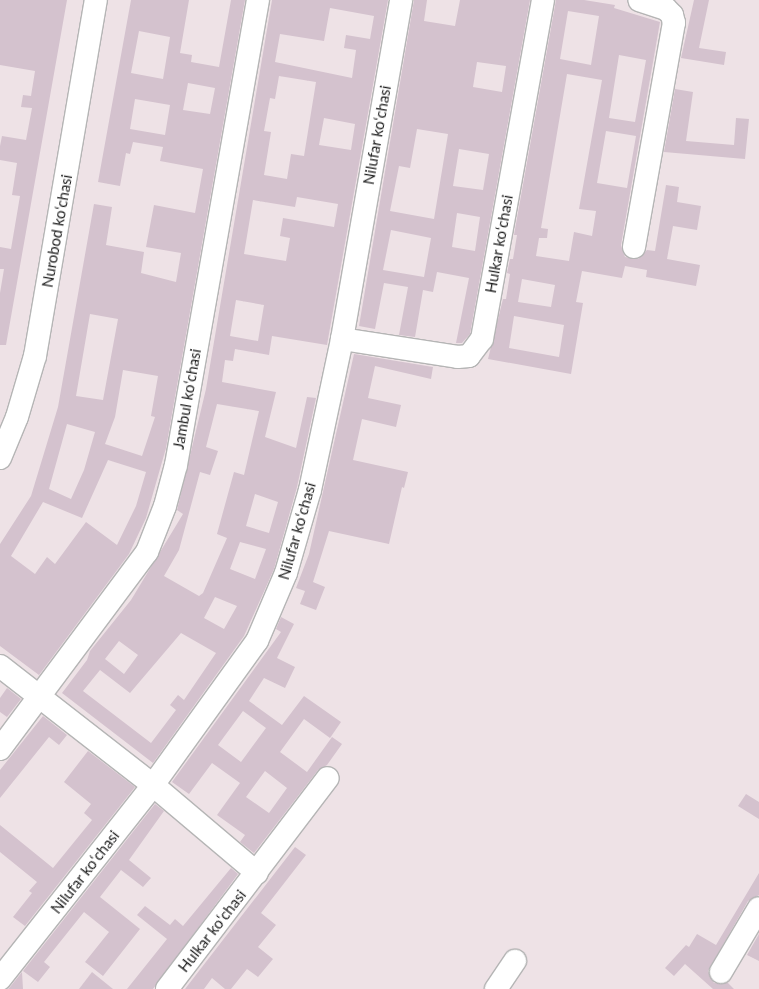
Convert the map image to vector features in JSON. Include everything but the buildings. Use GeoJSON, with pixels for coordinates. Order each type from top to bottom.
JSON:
{"type":"FeatureCollection","features":[{"type":"Feature","properties":{"kind":"street","name":"Nurobod koʻchasi"},"geometry":{"type":"LineString","coordinates":[[0,458],[17,417],[35,356],[96,0]]}},
{"type":"Feature","properties":{"kind":"street","name":"Jambul koʻchasi"},"geometry":{"type":"LineString","coordinates":[[0,749],[147,552],[165,506],[176,465],[258,0]]}},
{"type":"Feature","properties":{"kind":"street","name":"Nilufar koʻchasi"},"geometry":{"type":"LineString","coordinates":[[0,980],[153,785],[256,641],[286,574],[310,490],[342,340],[401,0]]}},
{"type":"Feature","properties":{"kind":"street","name":"Hulkar koʻchasi"},"geometry":{"type":"LineString","coordinates":[[342,340],[469,356],[482,339],[542,0]]}},
{"type":"Feature","properties":{"kind":"street"},"geometry":{"type":"LineString","coordinates":[[634,247],[674,23],[672,14],[666,9],[639,0]]}},
{"type":"Feature","properties":{"kind":"street"},"geometry":{"type":"LineString","coordinates":[[0,666],[39,699],[153,785],[257,873]]}},
{"type":"Feature","properties":{"kind":"street","name":"Hulkar koʻchasi"},"geometry":{"type":"LineString","coordinates":[[167,989],[328,778]]}},
{"type":"Feature","properties":{"kind":"street"},"geometry":{"type":"LineString","coordinates":[[721,972],[759,908]]}},
{"type":"Feature","properties":{"kind":"street"},"geometry":{"type":"LineString","coordinates":[[496,989],[515,961]]}}]}
